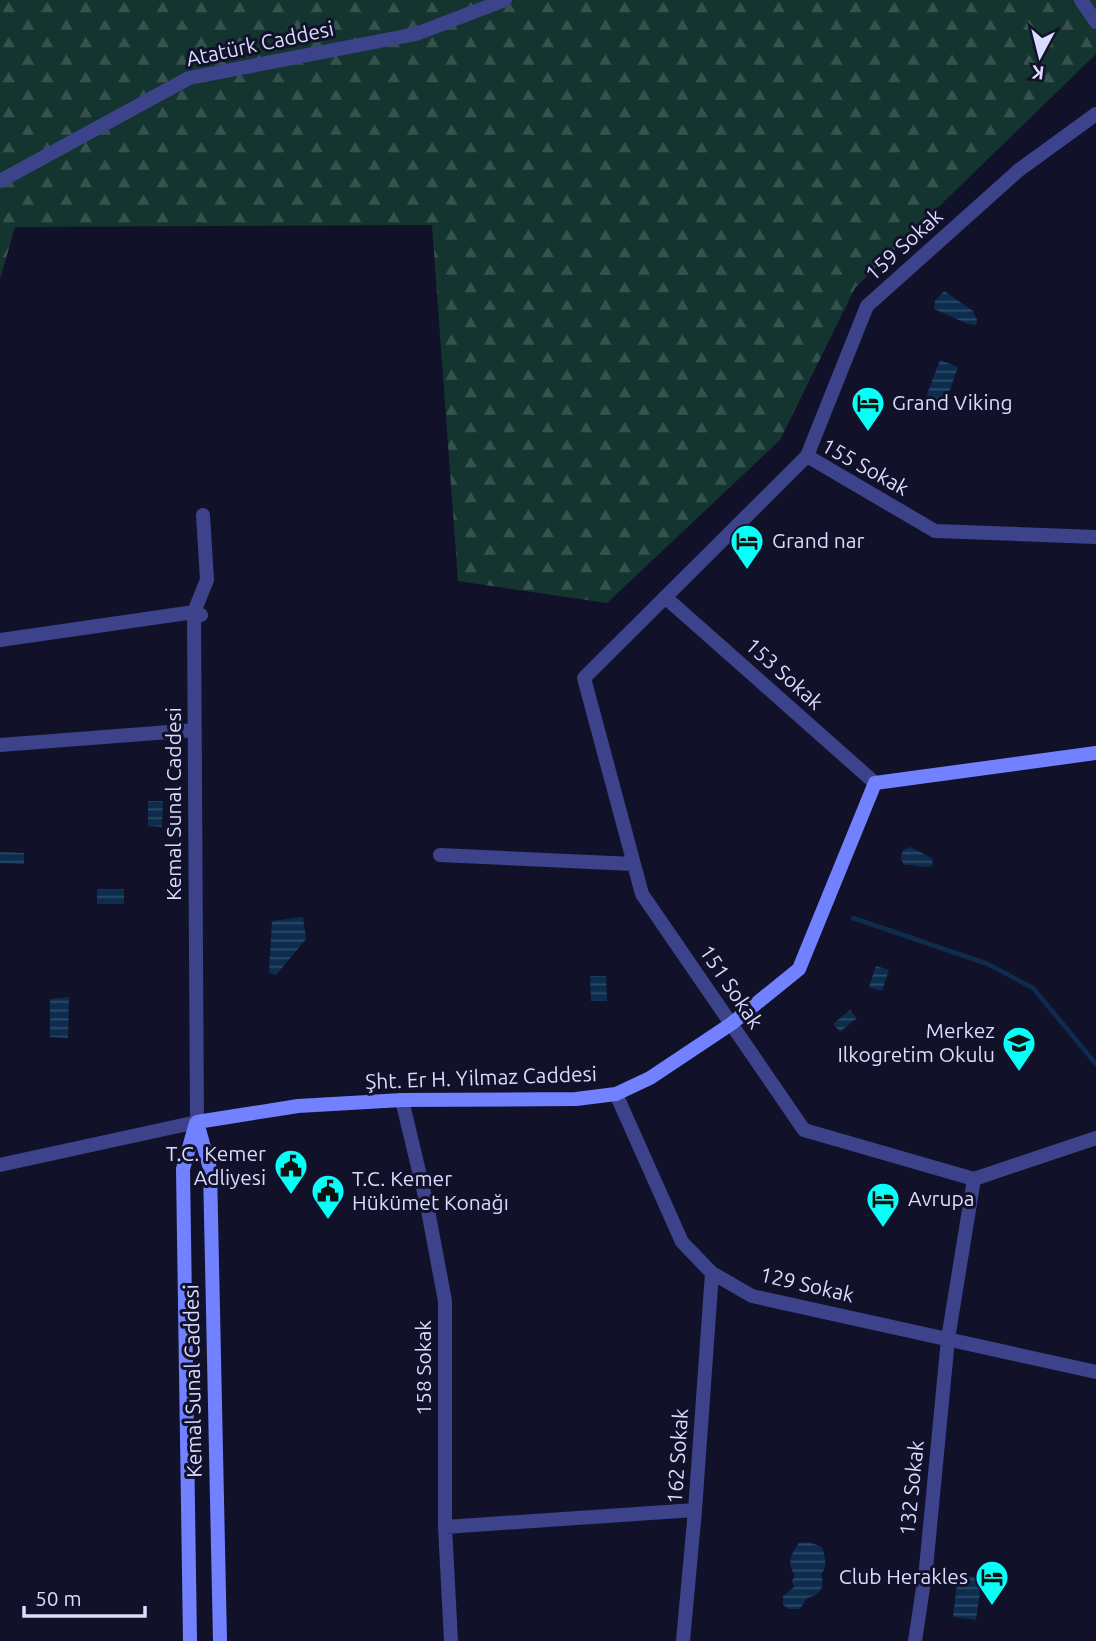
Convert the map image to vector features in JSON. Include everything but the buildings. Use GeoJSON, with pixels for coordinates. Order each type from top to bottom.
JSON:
{"type":"FeatureCollection","features":[{"type":"Feature","properties":{"kind":"street","name":"Atatürk Caddesi"},"geometry":{"type":"LineString","coordinates":[[0,181],[189,78],[416,34],[505,0]]}},
{"type":"Feature","properties":{"kind":"street"},"geometry":{"type":"LineString","coordinates":[[1081,0],[1096,22]]}},
{"type":"Feature","properties":{"kind":"street","name":"159 Sokak"},"geometry":{"type":"LineString","coordinates":[[807,456],[866,306],[1019,170],[1096,114]]}},
{"type":"Feature","properties":{"kind":"street","name":"155 Sokak"},"geometry":{"type":"LineString","coordinates":[[665,597],[807,456],[935,531],[1096,537]]}},
{"type":"Feature","properties":{"kind":"street"},"geometry":{"type":"LineString","coordinates":[[0,640],[199,614],[207,580],[203,515]]}},
{"type":"Feature","properties":{"kind":"street","name":"153 Sokak"},"geometry":{"type":"LineString","coordinates":[[665,597],[875,783]]}},
{"type":"Feature","properties":{"kind":"street","name":"151 Sokak"},"geometry":{"type":"LineString","coordinates":[[665,597],[584,678],[642,894],[804,1130],[974,1179]]}},
{"type":"Feature","properties":{"kind":"street","name":"Kemal Sunal Caddesi"},"geometry":{"type":"LineString","coordinates":[[199,614],[195,730],[197,1122],[210,1169],[220,1641]]}},
{"type":"Feature","properties":{"kind":"street"},"geometry":{"type":"LineString","coordinates":[[0,745],[195,730]]}},
{"type":"Feature","properties":{"kind":"street"},"geometry":{"type":"LineString","coordinates":[[875,783],[1096,753]]}},
{"type":"Feature","properties":{"kind":"street","name":"Şht. Er H. Yilmaz Caddesi"},"geometry":{"type":"LineString","coordinates":[[0,1165],[197,1122],[298,1106],[402,1100],[576,1099],[616,1094],[650,1078],[731,1024],[799,969],[875,783]]}},
{"type":"Feature","properties":{"kind":"street"},"geometry":{"type":"LineString","coordinates":[[440,855],[634,864]]}},
{"type":"Feature","properties":{"kind":"street","name":"129 Sokak"},"geometry":{"type":"LineString","coordinates":[[616,1094],[682,1242],[712,1273],[752,1296],[1096,1372]]}},
{"type":"Feature","properties":{"kind":"street","name":"158 Sokak"},"geometry":{"type":"LineString","coordinates":[[402,1100],[446,1301],[445,1527],[451,1641]]}},
{"type":"Feature","properties":{"kind":"street","name":"Kemal Sunal Caddesi"},"geometry":{"type":"LineString","coordinates":[[190,1641],[183,1169],[197,1122]]}},
{"type":"Feature","properties":{"kind":"street"},"geometry":{"type":"LineString","coordinates":[[974,1179],[1096,1138]]}},
{"type":"Feature","properties":{"kind":"street","name":"132 Sokak"},"geometry":{"type":"LineString","coordinates":[[915,1641],[926,1568],[948,1339],[974,1179]]}},
{"type":"Feature","properties":{"kind":"street"},"geometry":{"type":"LineString","coordinates":[[184,1256],[212,1257]]}},
{"type":"Feature","properties":{"kind":"street","name":"162 Sokak"},"geometry":{"type":"LineString","coordinates":[[683,1641],[712,1273]]}},
{"type":"Feature","properties":{"kind":"street"},"geometry":{"type":"LineString","coordinates":[[445,1527],[695,1510]]}},
{"type":"Feature","properties":{"kind":"green space"},"geometry":{"type":"Polygon","coordinates":[[[0,0],[1096,0],[1096,54],[855,288],[780,440],[607,603],[458,581],[432,225],[15,227],[0,279],[0,0]]]}},
{"type":"Feature","properties":{"kind":"water"},"geometry":{"type":"Polygon","coordinates":[[[944,291],[973,311],[976,325],[934,309],[935,301],[944,291]]]}},
{"type":"Feature","properties":{"kind":"water"},"geometry":{"type":"Polygon","coordinates":[[[940,360],[958,367],[942,412],[923,405],[940,360]]]}},
{"type":"Feature","properties":{"kind":"water"},"geometry":{"type":"Polygon","coordinates":[[[148,801],[163,801],[162,827],[148,826],[148,801]]]}},
{"type":"Feature","properties":{"kind":"water"},"geometry":{"type":"Polygon","coordinates":[[[910,847],[932,858],[933,866],[904,865],[901,858],[903,850],[910,847]]]}},
{"type":"Feature","properties":{"kind":"water"},"geometry":{"type":"Polygon","coordinates":[[[0,852],[24,853],[24,864],[0,863],[0,852]]]}},
{"type":"Feature","properties":{"kind":"water"},"geometry":{"type":"Polygon","coordinates":[[[97,889],[124,889],[124,904],[97,904],[97,889]]]}},
{"type":"Feature","properties":{"kind":"water"},"geometry":{"type":"Polygon","coordinates":[[[303,917],[306,939],[276,975],[269,973],[272,921],[303,917]]]}},
{"type":"Feature","properties":{"kind":"water"},"geometry":{"type":"Polygon","coordinates":[[[876,966],[889,970],[882,991],[869,987],[876,966]]]}},
{"type":"Feature","properties":{"kind":"water"},"geometry":{"type":"Polygon","coordinates":[[[590,976],[606,976],[607,1001],[591,1001],[590,976]]]}},
{"type":"Feature","properties":{"kind":"water"},"geometry":{"type":"Polygon","coordinates":[[[69,997],[68,1038],[50,1037],[50,999],[69,997]]]}},
{"type":"Feature","properties":{"kind":"water"},"geometry":{"type":"Polygon","coordinates":[[[850,1010],[857,1018],[840,1032],[833,1024],[850,1010]]]}},
{"type":"Feature","properties":{"kind":"water"},"geometry":{"type":"Polygon","coordinates":[[[809,1542],[822,1547],[825,1568],[821,1575],[822,1587],[818,1593],[807,1598],[800,1609],[789,1609],[783,1605],[783,1596],[794,1587],[792,1581],[795,1575],[791,1559],[799,1543],[809,1542]]]}},
{"type":"Feature","properties":{"kind":"water"},"geometry":{"type":"Polygon","coordinates":[[[958,1575],[982,1578],[976,1620],[953,1617],[958,1575]]]}},
{"type":"Feature","properties":{"kind":"waterway"},"geometry":{"type":"LineString","coordinates":[[853,918],[988,964],[1033,988],[1096,1064]]}},
{"type":"Feature","properties":{"kind":"place","name":"Grand Viking"},"geometry":{"type":"Point","coordinates":[868,433]}},
{"type":"Feature","properties":{"kind":"place","name":"Grand nar"},"geometry":{"type":"Point","coordinates":[747,571]}},
{"type":"Feature","properties":{"kind":"place","name":"Merkez Ilkogretim Okulu"},"geometry":{"type":"Point","coordinates":[1019,1073]}},
{"type":"Feature","properties":{"kind":"place","name":"T.C. Kemer Adliyesi"},"geometry":{"type":"Point","coordinates":[291,1196]}},
{"type":"Feature","properties":{"kind":"place","name":"T.C. Kemer Hükümet Konağı"},"geometry":{"type":"Point","coordinates":[328,1221]}},
{"type":"Feature","properties":{"kind":"place","name":"Avrupa"},"geometry":{"type":"Point","coordinates":[883,1229]}},
{"type":"Feature","properties":{"kind":"place","name":"Club Herakles"},"geometry":{"type":"Point","coordinates":[992,1607]}}]}
